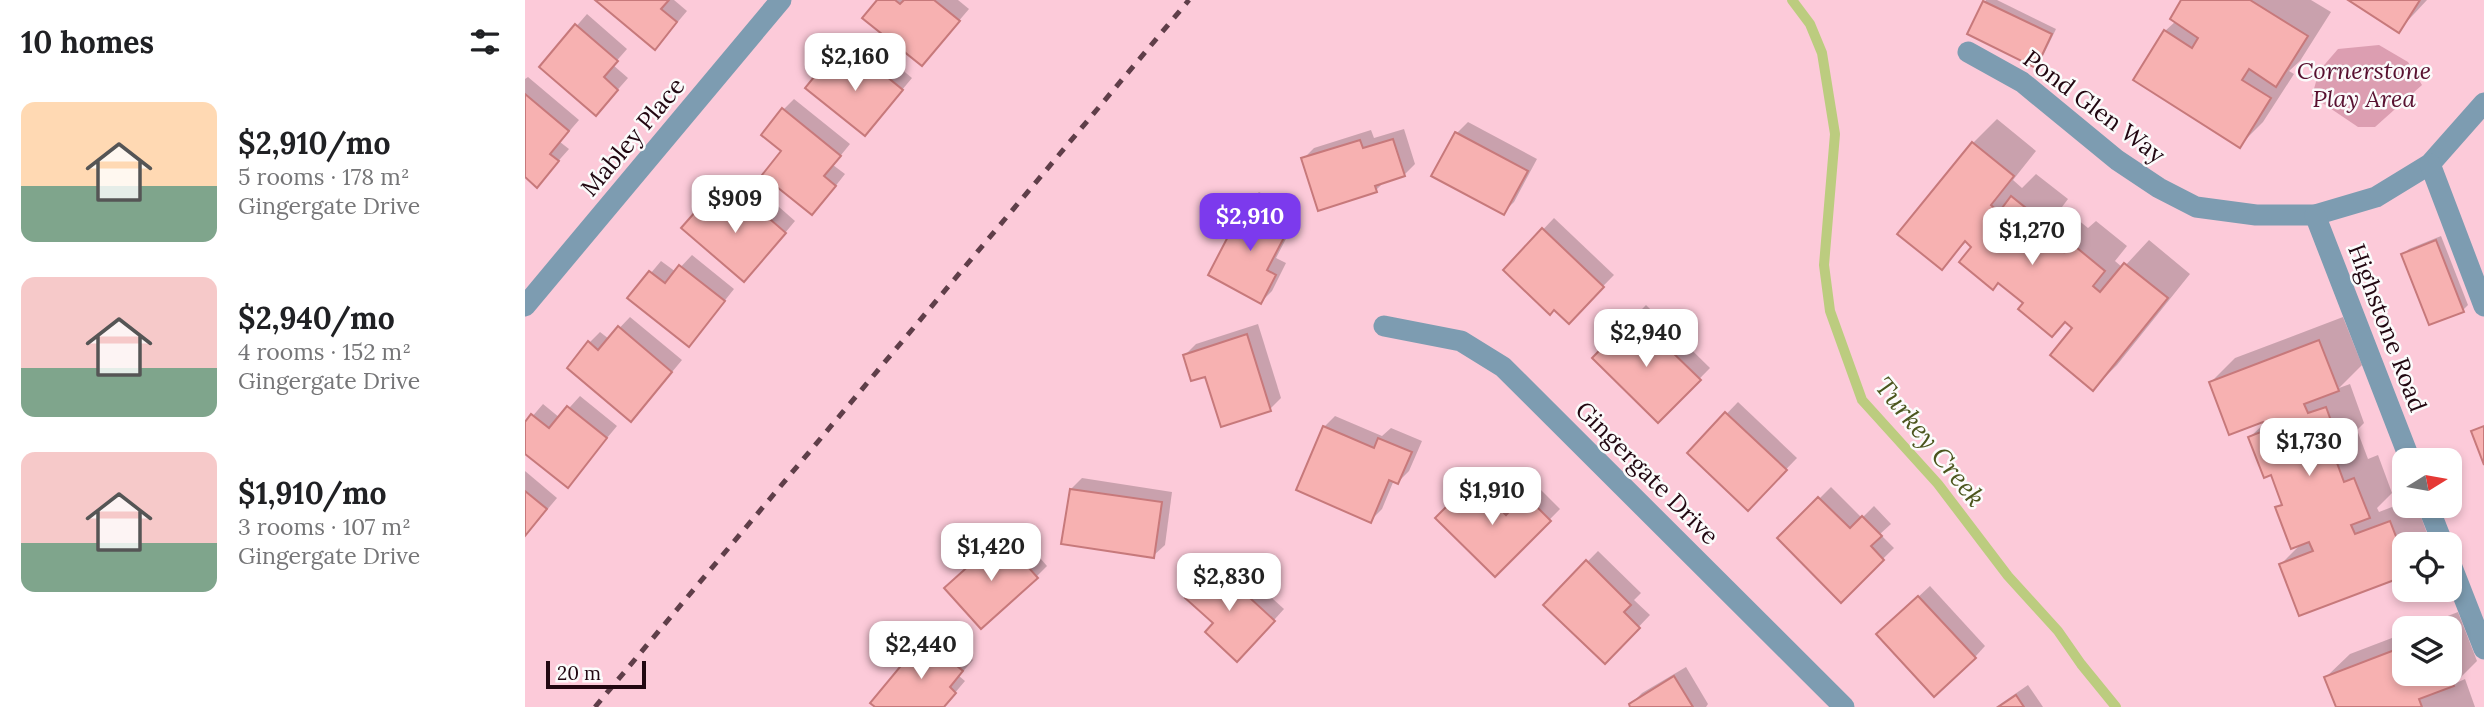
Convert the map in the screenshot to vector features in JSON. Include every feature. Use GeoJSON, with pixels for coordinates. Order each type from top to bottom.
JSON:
{"type":"FeatureCollection","features":[{"type":"Feature","properties":{"kind":"street","name":"Mabley Place"},"geometry":{"type":"LineString","coordinates":[[526,302],[781,0]]}},
{"type":"Feature","properties":{"kind":"street","name":"Pond Glen Way"},"geometry":{"type":"LineString","coordinates":[[1968,52],[2022,82],[2117,160],[2159,188],[2196,207],[2256,215],[2315,215],[2376,197],[2430,164],[2484,103]]}},
{"type":"Feature","properties":{"kind":"street"},"geometry":{"type":"LineString","coordinates":[[2430,164],[2484,306]]}},
{"type":"Feature","properties":{"kind":"street","name":"Highstone Road"},"geometry":{"type":"LineString","coordinates":[[2315,215],[2405,448]]}},
{"type":"Feature","properties":{"kind":"street","name":"Gingergate Drive"},"geometry":{"type":"LineString","coordinates":[[1384,326],[1461,341],[1503,367],[1844,707]]}},
{"type":"Feature","properties":{"kind":"street"},"geometry":{"type":"LineString","coordinates":[[2462,593],[2484,649]]}},
{"type":"Feature","properties":{"kind":"green space","name":"Cornerstone Play Area"},"geometry":{"type":"Polygon","coordinates":[[[2379,45],[2408,62],[2422,85],[2375,127],[2358,127],[2312,96],[2319,71],[2338,49],[2379,45]]]}},
{"type":"Feature","properties":{"kind":"building"},"geometry":{"type":"Polygon","coordinates":[[[595,0],[669,0],[661,9],[677,22],[655,50],[595,0]]]}},
{"type":"Feature","properties":{"kind":"building"},"geometry":{"type":"Polygon","coordinates":[[[877,0],[895,0],[900,4],[904,0],[934,0],[960,21],[922,66],[862,18],[877,0]]]}},
{"type":"Feature","properties":{"kind":"building"},"geometry":{"type":"Polygon","coordinates":[[[2181,0],[2250,0],[2308,36],[2276,87],[2249,69],[2242,80],[2271,98],[2240,148],[2133,80],[2164,30],[2192,48],[2198,38],[2170,19],[2181,0]]]}},
{"type":"Feature","properties":{"kind":"building"},"geometry":{"type":"Polygon","coordinates":[[[2348,0],[2420,0],[2399,33],[2348,0]]]}},
{"type":"Feature","properties":{"kind":"building"},"geometry":{"type":"Polygon","coordinates":[[[1983,1],[2052,34],[2036,68],[1967,34],[1983,1]]]}},
{"type":"Feature","properties":{"kind":"building"},"geometry":{"type":"Polygon","coordinates":[[[575,24],[618,61],[604,77],[618,90],[596,116],[539,67],[575,24]]]}},
{"type":"Feature","properties":{"kind":"building"},"geometry":{"type":"Polygon","coordinates":[[[859,54],[903,90],[865,136],[805,88],[827,61],[843,74],[859,54]]]}},
{"type":"Feature","properties":{"kind":"building"},"geometry":{"type":"Polygon","coordinates":[[[525,94],[569,131],[550,154],[559,161],[537,188],[525,177],[525,94]]]}},
{"type":"Feature","properties":{"kind":"building"},"geometry":{"type":"Polygon","coordinates":[[[782,108],[841,156],[824,176],[836,186],[812,215],[762,175],[781,151],[761,135],[782,108]]]}},
{"type":"Feature","properties":{"kind":"building"},"geometry":{"type":"Polygon","coordinates":[[[1455,132],[1528,171],[1504,215],[1431,176],[1455,132]]]}},
{"type":"Feature","properties":{"kind":"building"},"geometry":{"type":"Polygon","coordinates":[[[1393,139],[1405,176],[1375,186],[1377,192],[1318,211],[1301,158],[1360,140],[1363,148],[1393,139]]]}},
{"type":"Feature","properties":{"kind":"building"},"geometry":{"type":"Polygon","coordinates":[[[1972,142],[2014,176],[1991,205],[1999,212],[2011,196],[2046,224],[2039,232],[2064,252],[2071,243],[2105,271],[2093,286],[2100,292],[2124,263],[2168,298],[2093,391],[2050,355],[2072,328],[2065,322],[2052,337],[2018,309],[2023,303],[1998,283],[1993,290],[1959,262],[1971,247],[1965,241],[1942,270],[1897,234],[1972,142]]]}},
{"type":"Feature","properties":{"kind":"building"},"geometry":{"type":"Polygon","coordinates":[[[741,194],[786,233],[744,282],[681,228],[704,202],[721,217],[741,194]]]}},
{"type":"Feature","properties":{"kind":"building"},"geometry":{"type":"Polygon","coordinates":[[[1246,202],[1290,226],[1267,270],[1276,275],[1261,304],[1208,275],[1246,202]]]}},
{"type":"Feature","properties":{"kind":"building"},"geometry":{"type":"Polygon","coordinates":[[[1542,228],[1604,287],[1569,324],[1554,310],[1550,315],[1503,270],[1542,228]]]}},
{"type":"Feature","properties":{"kind":"building"},"geometry":{"type":"Polygon","coordinates":[[[2436,240],[2464,312],[2429,325],[2401,254],[2436,240]]]}},
{"type":"Feature","properties":{"kind":"building"},"geometry":{"type":"Polygon","coordinates":[[[679,265],[725,301],[689,347],[627,298],[649,271],[665,283],[679,265]]]}},
{"type":"Feature","properties":{"kind":"building"},"geometry":{"type":"Polygon","coordinates":[[[1634,315],[1701,380],[1658,423],[1592,358],[1634,315]]]}},
{"type":"Feature","properties":{"kind":"building"},"geometry":{"type":"Polygon","coordinates":[[[618,326],[672,372],[631,422],[567,368],[588,341],[598,350],[618,326]]]}},
{"type":"Feature","properties":{"kind":"building"},"geometry":{"type":"Polygon","coordinates":[[[1247,334],[1271,411],[1221,427],[1205,377],[1191,381],[1183,355],[1247,334]]]}},
{"type":"Feature","properties":{"kind":"building"},"geometry":{"type":"Polygon","coordinates":[[[2319,340],[2339,391],[2304,404],[2308,413],[2326,407],[2341,448],[2333,452],[2344,482],[2354,478],[2370,518],[2351,525],[2355,534],[2390,521],[2394,532],[2392,532],[2392,581],[2299,616],[2279,564],[2313,551],[2309,542],[2291,549],[2275,507],[2282,505],[2271,475],[2264,478],[2248,437],[2266,430],[2263,422],[2229,435],[2209,382],[2319,340]]]}},
{"type":"Feature","properties":{"kind":"building"},"geometry":{"type":"Polygon","coordinates":[[[567,406],[607,438],[568,488],[525,454],[525,422],[531,414],[549,428],[567,406]]]}},
{"type":"Feature","properties":{"kind":"building"},"geometry":{"type":"Polygon","coordinates":[[[1725,412],[1787,470],[1748,511],[1687,453],[1725,412]]]}},
{"type":"Feature","properties":{"kind":"building"},"geometry":{"type":"Polygon","coordinates":[[[1323,426],[1374,448],[1378,438],[1412,452],[1398,484],[1389,480],[1371,523],[1296,490],[1323,426]]]}},
{"type":"Feature","properties":{"kind":"building"},"geometry":{"type":"Polygon","coordinates":[[[2484,426],[2484,465],[2471,431],[2484,426]]]}},
{"type":"Feature","properties":{"kind":"building"},"geometry":{"type":"Polygon","coordinates":[[[1472,481],[1506,515],[1525,495],[1551,521],[1495,577],[1435,518],[1472,481]]]}},
{"type":"Feature","properties":{"kind":"building"},"geometry":{"type":"Polygon","coordinates":[[[1070,489],[1162,502],[1154,558],[1061,544],[1070,489]]]}},
{"type":"Feature","properties":{"kind":"building"},"geometry":{"type":"Polygon","coordinates":[[[525,491],[547,509],[525,536],[525,491]]]}},
{"type":"Feature","properties":{"kind":"building"},"geometry":{"type":"Polygon","coordinates":[[[1818,497],[1850,528],[1862,516],[1882,536],[1871,546],[1884,560],[1841,603],[1777,538],[1818,497]]]}},
{"type":"Feature","properties":{"kind":"building"},"geometry":{"type":"Polygon","coordinates":[[[1001,537],[1038,578],[981,629],[944,588],[1001,537]]]}},
{"type":"Feature","properties":{"kind":"building"},"geometry":{"type":"Polygon","coordinates":[[[1586,560],[1631,605],[1624,612],[1640,628],[1605,664],[1543,605],[1586,560]]]}},
{"type":"Feature","properties":{"kind":"building"},"geometry":{"type":"Polygon","coordinates":[[[1214,565],[1275,621],[1237,662],[1205,632],[1213,623],[1185,598],[1214,565]]]}},
{"type":"Feature","properties":{"kind":"building"},"geometry":{"type":"Polygon","coordinates":[[[1918,596],[1976,658],[1934,697],[1876,634],[1918,596]]]}},
{"type":"Feature","properties":{"kind":"building"},"geometry":{"type":"Polygon","coordinates":[[[924,638],[963,671],[950,687],[956,693],[944,707],[875,707],[870,703],[924,638]]]}},
{"type":"Feature","properties":{"kind":"building"},"geometry":{"type":"Polygon","coordinates":[[[2392,651],[2392,686],[2454,686],[2419,699],[2422,707],[2336,707],[2324,677],[2392,651]]]}},
{"type":"Feature","properties":{"kind":"building"},"geometry":{"type":"Polygon","coordinates":[[[1674,676],[1693,707],[1630,707],[1629,704],[1674,676]]]}},
{"type":"Feature","properties":{"kind":"building"},"geometry":{"type":"Polygon","coordinates":[[[2016,695],[2024,707],[1998,707],[2016,695]]]}},
{"type":"Feature","properties":{"kind":"waterway","name":"Turkey Creek"},"geometry":{"type":"LineString","coordinates":[[1792,0],[1810,24],[1822,53],[1835,134],[1824,265],[1830,311],[1862,400],[1938,484],[2008,576],[2058,631],[2116,707]]}},
{"type":"Feature","properties":{"kind":"railway"},"geometry":{"type":"LineString","coordinates":[[595,707],[1189,0]]}}]}
